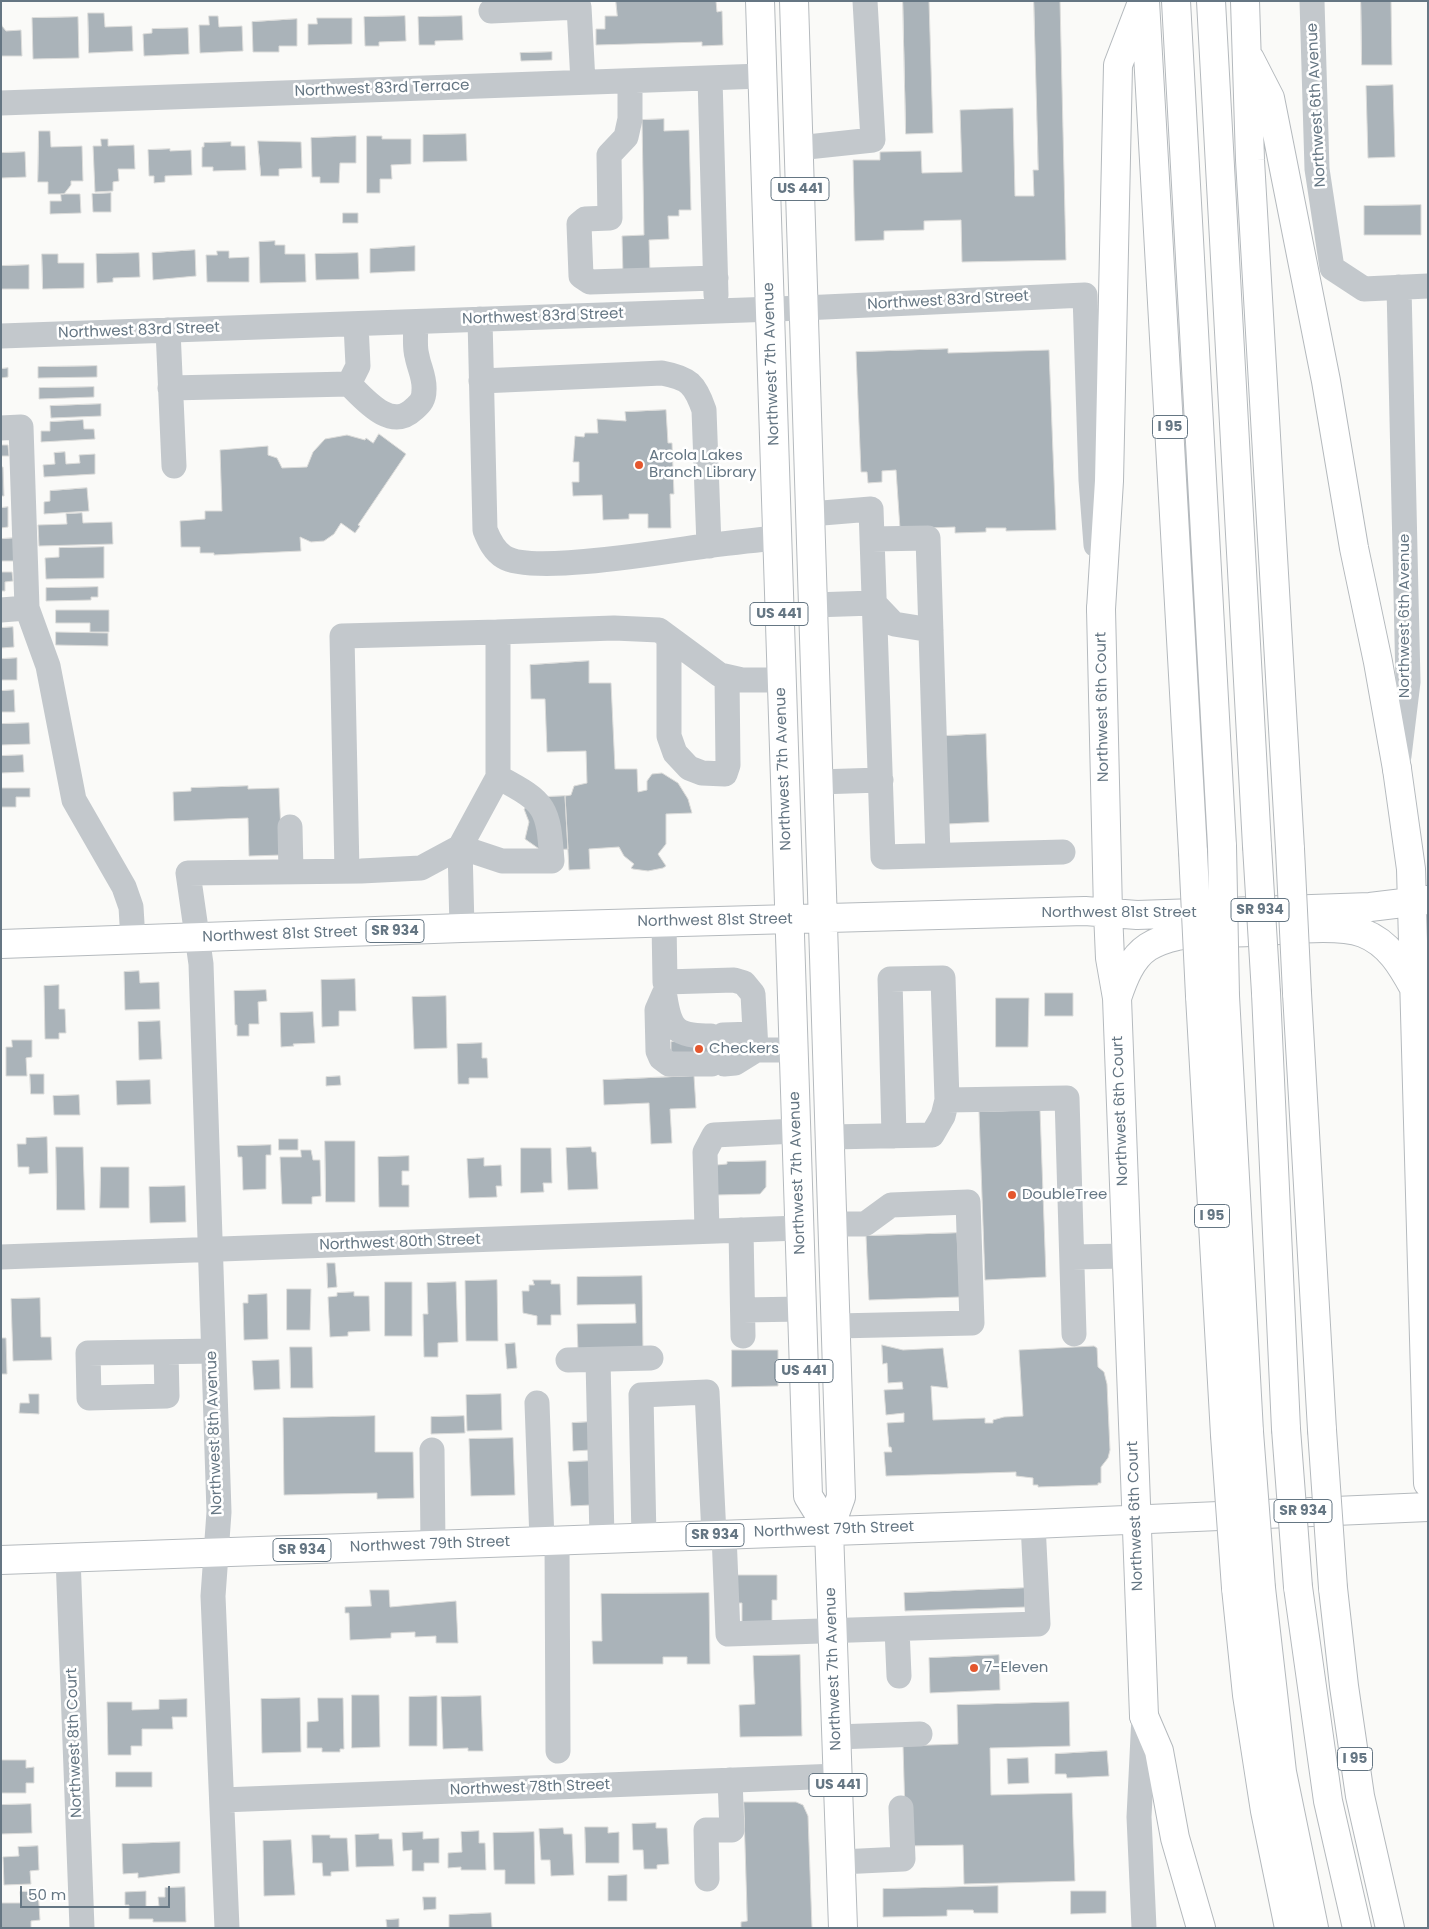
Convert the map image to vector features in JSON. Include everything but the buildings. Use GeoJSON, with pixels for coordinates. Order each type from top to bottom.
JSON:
{"type":"FeatureCollection","features":[{"type":"Feature","properties":{"kind":"main road","name":"Northwest 7th Avenue"},"geometry":{"type":"LineString","coordinates":[[760,1],[778,538],[780,680],[808,1496],[829,1530]]}},
{"type":"Feature","properties":{"kind":"main road","name":"Northwest 7th Avenue"},"geometry":{"type":"LineString","coordinates":[[794,1],[836,1326],[840,1497],[829,1530],[843,1928]]}},
{"type":"Feature","properties":{"kind":"main road"},"geometry":{"type":"LineString","coordinates":[[1101,609],[1109,481],[1118,65],[1144,1]]}},
{"type":"Feature","properties":{"kind":"main road","name":"I 95"},"geometry":{"type":"LineString","coordinates":[[1144,1],[1193,852],[1213,996],[1237,1434],[1248,1588],[1250,1714],[1265,1811],[1289,1928]]}},
{"type":"Feature","properties":{"kind":"main road"},"geometry":{"type":"LineString","coordinates":[[1176,1],[1222,846],[1213,996]]}},
{"type":"Feature","properties":{"kind":"main road"},"geometry":{"type":"LineString","coordinates":[[1211,1],[1266,993],[1286,1429],[1298,1587],[1328,1801],[1357,1928]]}},
{"type":"Feature","properties":{"kind":"main road","name":"I 95"},"geometry":{"type":"LineString","coordinates":[[1245,1],[1250,160],[1322,1430],[1333,1588],[1344,1686],[1360,1796],[1390,1928]]}},
{"type":"Feature","properties":{"kind":"main road"},"geometry":{"type":"LineString","coordinates":[[1246,51],[1270,98],[1326,381],[1354,548],[1378,662],[1397,769]]}},
{"type":"Feature","properties":{"kind":"main road","name":"Northwest 6th Court"},"geometry":{"type":"LineString","coordinates":[[1101,609],[1108,912],[1110,958],[1117,998],[1144,1716]]}},
{"type":"Feature","properties":{"kind":"main road","name":"Northwest 6th Avenue"},"geometry":{"type":"LineString","coordinates":[[1397,769],[1411,869],[1420,901],[1414,988],[1428,1483]]}},
{"type":"Feature","properties":{"kind":"main road","name":"Northwest 81st Street"},"geometry":{"type":"LineString","coordinates":[[1,944],[664,922],[1108,912],[1146,914],[1370,907],[1420,901]]}},
{"type":"Feature","properties":{"kind":"main road"},"geometry":{"type":"LineString","coordinates":[[1117,998],[1122,982],[1138,955],[1148,947],[1162,941],[1193,934],[1323,929],[1363,933],[1377,940],[1401,965],[1414,988]]}},
{"type":"Feature","properties":{"kind":"main road","name":"Northwest 79th Street"},"geometry":{"type":"LineString","coordinates":[[1,1560],[1033,1524],[1428,1507]]}},
{"type":"Feature","properties":{"kind":"main road"},"geometry":{"type":"LineString","coordinates":[[1248,1588],[1282,1772],[1314,1928]]}},
{"type":"Feature","properties":{"kind":"main road"},"geometry":{"type":"LineString","coordinates":[[1144,1716],[1159,1751],[1175,1838],[1201,1928]]}},
{"type":"Feature","properties":{"kind":"street"},"geometry":{"type":"LineString","coordinates":[[798,148],[873,140],[865,1]]}},
{"type":"Feature","properties":{"kind":"street","name":"Northwest 6th Avenue"},"geometry":{"type":"LineString","coordinates":[[1312,1],[1317,169],[1332,268],[1364,289],[1400,286],[1408,682],[1397,769]]}},
{"type":"Feature","properties":{"kind":"street"},"geometry":{"type":"LineString","coordinates":[[491,10],[579,7],[583,82]]}},
{"type":"Feature","properties":{"kind":"street","name":"Northwest 83rd Terrace"},"geometry":{"type":"LineString","coordinates":[[1,103],[762,76]]}},
{"type":"Feature","properties":{"kind":"street"},"geometry":{"type":"LineString","coordinates":[[710,78],[717,311]]}},
{"type":"Feature","properties":{"kind":"street"},"geometry":{"type":"LineString","coordinates":[[630,80],[630,119],[626,137],[609,155],[610,218],[585,219],[579,224],[581,276],[590,282],[716,278]]}},
{"type":"Feature","properties":{"kind":"street"},"geometry":{"type":"LineString","coordinates":[[1400,286],[1428,286]]}},
{"type":"Feature","properties":{"kind":"street","name":"Northwest 6th Court"},"geometry":{"type":"LineString","coordinates":[[1086,295],[1091,480],[1101,609]]}},
{"type":"Feature","properties":{"kind":"street","name":"Northwest 83rd Street"},"geometry":{"type":"LineString","coordinates":[[1,336],[803,308],[1086,295]]}},
{"type":"Feature","properties":{"kind":"street"},"geometry":{"type":"LineString","coordinates":[[480,319],[485,530],[491,546],[505,558],[534,563],[638,558],[709,546],[778,538]]}},
{"type":"Feature","properties":{"kind":"street"},"geometry":{"type":"LineString","coordinates":[[170,388],[349,384],[368,404],[390,418],[407,416],[422,402],[424,391],[423,375],[416,356],[416,322]]}},
{"type":"Feature","properties":{"kind":"street"},"geometry":{"type":"LineString","coordinates":[[349,384],[358,366],[356,324]]}},
{"type":"Feature","properties":{"kind":"street"},"geometry":{"type":"LineString","coordinates":[[168,330],[174,466]]}},
{"type":"Feature","properties":{"kind":"street"},"geometry":{"type":"LineString","coordinates":[[481,381],[662,373],[682,377],[697,390],[704,410],[709,546]]}},
{"type":"Feature","properties":{"kind":"street"},"geometry":{"type":"LineString","coordinates":[[1,428],[21,427],[27,608],[48,666],[74,800],[124,887],[132,907],[133,940]]}},
{"type":"Feature","properties":{"kind":"street"},"geometry":{"type":"LineString","coordinates":[[810,514],[871,509],[884,857],[1063,852]]}},
{"type":"Feature","properties":{"kind":"street"},"geometry":{"type":"LineString","coordinates":[[872,539],[928,538],[938,855]]}},
{"type":"Feature","properties":{"kind":"street"},"geometry":{"type":"LineString","coordinates":[[813,605],[874,603],[894,624],[931,630]]}},
{"type":"Feature","properties":{"kind":"street"},"geometry":{"type":"LineString","coordinates":[[1,610],[27,608]]}},
{"type":"Feature","properties":{"kind":"street"},"geometry":{"type":"LineString","coordinates":[[347,871],[342,636],[614,628],[659,630],[720,675],[742,680],[780,680]]}},
{"type":"Feature","properties":{"kind":"street"},"geometry":{"type":"LineString","coordinates":[[462,928],[460,846],[498,777],[498,632]]}},
{"type":"Feature","properties":{"kind":"street"},"geometry":{"type":"LineString","coordinates":[[669,638],[669,736],[674,753],[689,768],[702,773],[725,774],[728,765],[727,677]]}},
{"type":"Feature","properties":{"kind":"street"},"geometry":{"type":"LineString","coordinates":[[460,846],[502,862],[552,861],[549,819],[532,795],[498,777]]}},
{"type":"Feature","properties":{"kind":"street"},"geometry":{"type":"LineString","coordinates":[[818,782],[881,780]]}},
{"type":"Feature","properties":{"kind":"street"},"geometry":{"type":"LineString","coordinates":[[290,827],[291,872],[421,868],[460,846]]}},
{"type":"Feature","properties":{"kind":"street","name":"Northwest 8th Avenue"},"geometry":{"type":"LineString","coordinates":[[227,1928],[214,1596],[218,1512],[201,964],[188,873],[291,872]]}},
{"type":"Feature","properties":{"kind":"street"},"geometry":{"type":"LineString","coordinates":[[664,922],[664,988],[668,1014],[673,1027],[682,1033],[717,1035],[794,1050]]}},
{"type":"Feature","properties":{"kind":"street"},"geometry":{"type":"LineString","coordinates":[[829,1138],[932,1136],[943,1116],[947,1100],[943,978],[890,979],[894,1136]]}},
{"type":"Feature","properties":{"kind":"street"},"geometry":{"type":"LineString","coordinates":[[734,980],[744,983],[753,994],[756,1042],[735,1062],[668,1064],[661,1058],[658,1051],[656,1010],[664,988],[734,980]]}},
{"type":"Feature","properties":{"kind":"street"},"geometry":{"type":"LineString","coordinates":[[947,1100],[1067,1098],[1074,1334]]}},
{"type":"Feature","properties":{"kind":"street"},"geometry":{"type":"LineString","coordinates":[[707,1231],[705,1152],[714,1136],[796,1130]]}},
{"type":"Feature","properties":{"kind":"street"},"geometry":{"type":"LineString","coordinates":[[833,1224],[864,1224],[891,1206],[968,1202],[972,1323],[836,1326]]}},
{"type":"Feature","properties":{"kind":"street","name":"Northwest 80th Street"},"geometry":{"type":"LineString","coordinates":[[1,1257],[799,1228]]}},
{"type":"Feature","properties":{"kind":"street"},"geometry":{"type":"LineString","coordinates":[[741,1230],[743,1336]]}},
{"type":"Feature","properties":{"kind":"street"},"geometry":{"type":"LineString","coordinates":[[1072,1257],[1126,1256]]}},
{"type":"Feature","properties":{"kind":"street"},"geometry":{"type":"LineString","coordinates":[[743,1310],[802,1309]]}},
{"type":"Feature","properties":{"kind":"street"},"geometry":{"type":"LineString","coordinates":[[166,1352],[213,1352]]}},
{"type":"Feature","properties":{"kind":"street"},"geometry":{"type":"LineString","coordinates":[[568,1360],[651,1358]]}},
{"type":"Feature","properties":{"kind":"street"},"geometry":{"type":"LineString","coordinates":[[598,1360],[602,1539]]}},
{"type":"Feature","properties":{"kind":"street"},"geometry":{"type":"LineString","coordinates":[[644,1538],[641,1395],[707,1392],[728,1634],[1038,1624],[1033,1524]]}},
{"type":"Feature","properties":{"kind":"street"},"geometry":{"type":"LineString","coordinates":[[537,1403],[549,1541],[558,1751]]}},
{"type":"Feature","properties":{"kind":"street"},"geometry":{"type":"LineString","coordinates":[[432,1450],[433,1545]]}},
{"type":"Feature","properties":{"kind":"street","name":"Northwest 8th Court"},"geometry":{"type":"LineString","coordinates":[[68,1558],[82,1928]]}},
{"type":"Feature","properties":{"kind":"street"},"geometry":{"type":"LineString","coordinates":[[897,1629],[899,1676]]}},
{"type":"Feature","properties":{"kind":"street","name":"Northwest 6th Court"},"geometry":{"type":"LineString","coordinates":[[1144,1716],[1139,1817],[1144,1928]]}},
{"type":"Feature","properties":{"kind":"street"},"geometry":{"type":"LineString","coordinates":[[836,1737],[920,1734]]}},
{"type":"Feature","properties":{"kind":"street","name":"Northwest 78th Street"},"geometry":{"type":"LineString","coordinates":[[222,1800],[838,1776]]}},
{"type":"Feature","properties":{"kind":"street"},"geometry":{"type":"LineString","coordinates":[[707,1879],[706,1830],[732,1830],[730,1780]]}},
{"type":"Feature","properties":{"kind":"street"},"geometry":{"type":"LineString","coordinates":[[840,1862],[903,1859],[901,1808]]}},
{"type":"Feature","properties":{"kind":"place","name":"Arcola Lakes Branch Library"},"geometry":{"type":"Point","coordinates":[639,465]}},
{"type":"Feature","properties":{"kind":"place","name":"Checkers"},"geometry":{"type":"Point","coordinates":[699,1049]}},
{"type":"Feature","properties":{"kind":"place","name":"DoubleTree"},"geometry":{"type":"Point","coordinates":[1012,1195]}},
{"type":"Feature","properties":{"kind":"place","name":"7-Eleven"},"geometry":{"type":"Point","coordinates":[974,1668]}}]}
